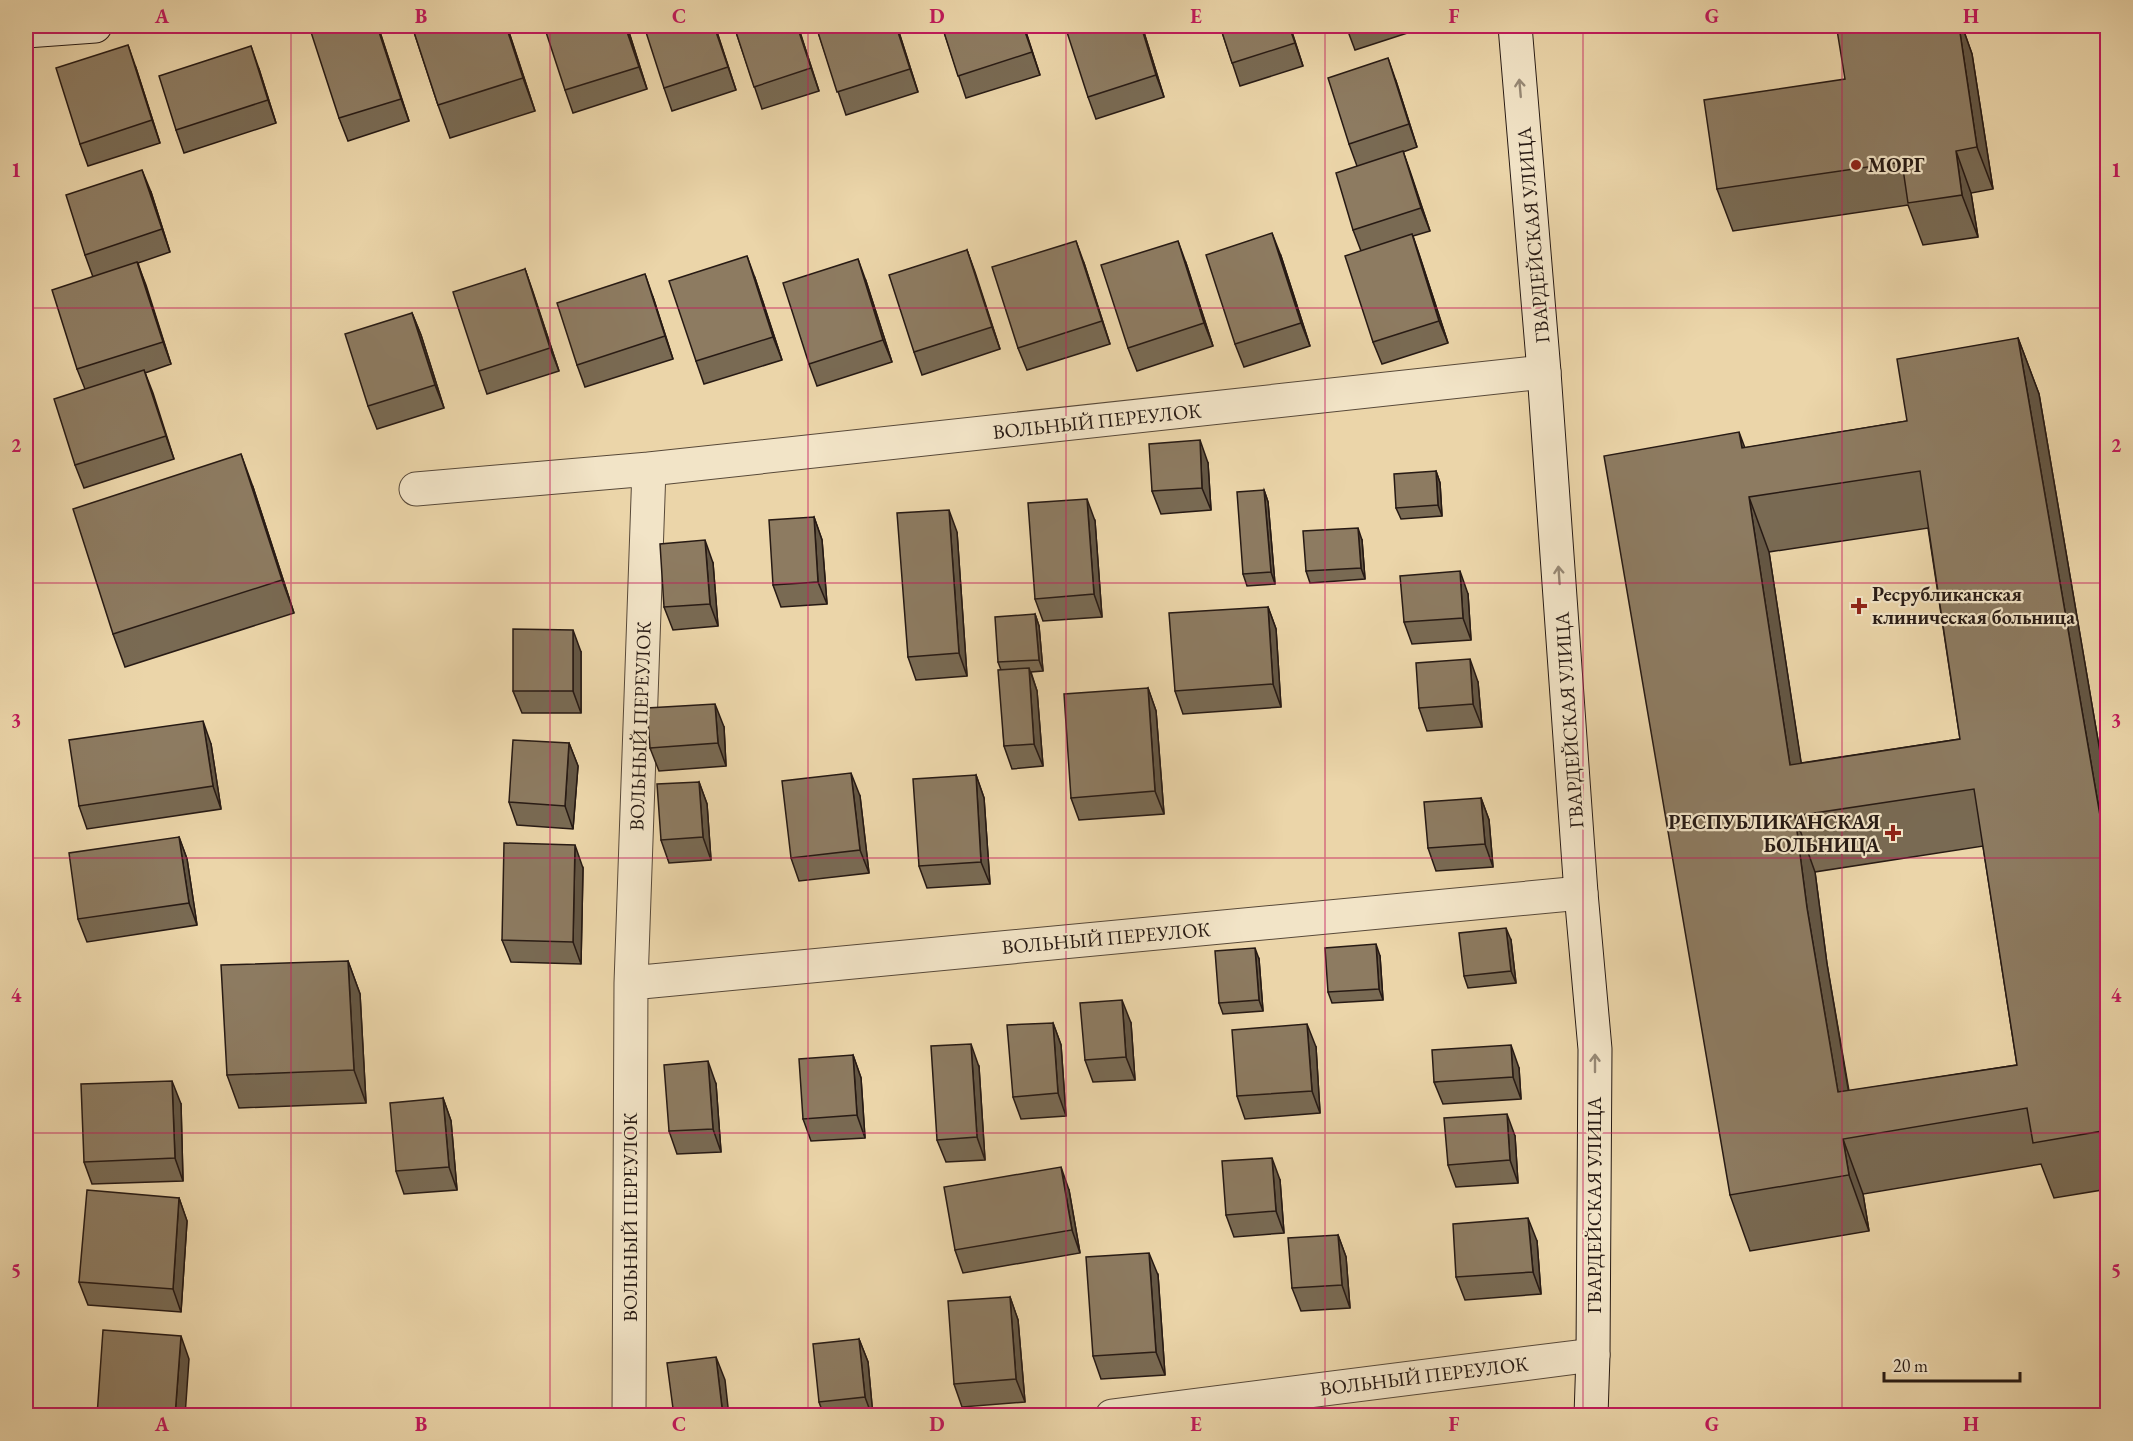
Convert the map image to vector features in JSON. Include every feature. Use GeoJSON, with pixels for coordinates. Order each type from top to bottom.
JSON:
{"type":"FeatureCollection","features":[{"type":"Feature","properties":{"kind":"street"},"geometry":{"type":"LineString","coordinates":[[26,31],[95,26]]}},
{"type":"Feature","properties":{"kind":"street","name":"ГВАРДЕЙСКАЯ УЛИЦА"},"geometry":{"type":"LineString","coordinates":[[1515,26],[1544,372],[1581,893],[1595,1050],[1591,1416]]}},
{"type":"Feature","properties":{"kind":"street","name":"ВОЛЬНЫЙ ПЕРЕУЛОК"},"geometry":{"type":"LineString","coordinates":[[416,489],[650,469],[1544,372]]}},
{"type":"Feature","properties":{"kind":"street","name":"ВОЛЬНЫЙ ПЕРЕУЛОК"},"geometry":{"type":"LineString","coordinates":[[629,1416],[631,983],[650,469]]}},
{"type":"Feature","properties":{"kind":"street","name":"ВОЛЬНЫЙ ПЕРЕУЛОК"},"geometry":{"type":"LineString","coordinates":[[631,983],[1581,893]]}},
{"type":"Feature","properties":{"kind":"street","name":"ВОЛЬНЫЙ ПЕРЕУЛОК"},"geometry":{"type":"LineString","coordinates":[[1112,1416],[1593,1355]]}},
{"type":"Feature","properties":{"kind":"building"},"geometry":{"type":"Polygon","coordinates":[[[309,26],[377,26],[401,99],[339,118],[309,26]]]}},
{"type":"Feature","properties":{"kind":"building"},"geometry":{"type":"Polygon","coordinates":[[[412,26],[506,26],[523,78],[438,105],[412,26]]]}},
{"type":"Feature","properties":{"kind":"building"},"geometry":{"type":"Polygon","coordinates":[[[544,26],[625,26],[639,67],[565,90],[544,26]]]}},
{"type":"Feature","properties":{"kind":"building"},"geometry":{"type":"Polygon","coordinates":[[[644,26],[714,26],[728,67],[664,88],[644,26]]]}},
{"type":"Feature","properties":{"kind":"building"},"geometry":{"type":"Polygon","coordinates":[[[734,26],[797,26],[811,68],[754,87],[734,26]]]}},
{"type":"Feature","properties":{"kind":"building"},"geometry":{"type":"Polygon","coordinates":[[[816,26],[896,26],[910,69],[837,92],[816,26]]]}},
{"type":"Feature","properties":{"kind":"building"},"geometry":{"type":"Polygon","coordinates":[[[942,26],[1023,26],[1032,52],[958,76],[942,26]]]}},
{"type":"Feature","properties":{"kind":"building"},"geometry":{"type":"Polygon","coordinates":[[[1065,26],[1141,26],[1156,75],[1088,97],[1065,26]]]}},
{"type":"Feature","properties":{"kind":"building"},"geometry":{"type":"Polygon","coordinates":[[[1220,26],[1289,26],[1295,43],[1232,63],[1220,26]]]}},
{"type":"Feature","properties":{"kind":"building","name":"МОРГ"},"geometry":{"type":"Polygon","coordinates":[[[1866,26],[1959,26],[1977,147],[1956,151],[1962,195],[1908,203],[1902,162],[1717,189],[1704,100],[1845,79],[1837,30],[1866,26]]]}},
{"type":"Feature","properties":{"kind":"building"},"geometry":{"type":"Polygon","coordinates":[[[128,45],[152,120],[80,144],[56,68],[128,45]]]}},
{"type":"Feature","properties":{"kind":"building"},"geometry":{"type":"Polygon","coordinates":[[[251,46],[268,100],[176,130],[159,76],[251,46]]]}},
{"type":"Feature","properties":{"kind":"building"},"geometry":{"type":"Polygon","coordinates":[[[1388,58],[1409,124],[1349,144],[1328,78],[1388,58]]]}},
{"type":"Feature","properties":{"kind":"building"},"geometry":{"type":"Polygon","coordinates":[[[1403,151],[1421,208],[1353,230],[1336,173],[1403,151]]]}},
{"type":"Feature","properties":{"kind":"building"},"geometry":{"type":"Polygon","coordinates":[[[142,170],[162,229],[85,255],[66,195],[142,170]]]}},
{"type":"Feature","properties":{"kind":"building"},"geometry":{"type":"Polygon","coordinates":[[[1272,233],[1301,323],[1235,344],[1206,255],[1272,233]]]}},
{"type":"Feature","properties":{"kind":"building"},"geometry":{"type":"Polygon","coordinates":[[[1412,234],[1439,321],[1373,342],[1345,256],[1412,234]]]}},
{"type":"Feature","properties":{"kind":"building"},"geometry":{"type":"Polygon","coordinates":[[[2103,235],[2108,235],[2108,261],[2103,235]]]}},
{"type":"Feature","properties":{"kind":"building"},"geometry":{"type":"Polygon","coordinates":[[[1076,241],[1102,321],[1018,348],[992,267],[1076,241]]]}},
{"type":"Feature","properties":{"kind":"building"},"geometry":{"type":"Polygon","coordinates":[[[1178,241],[1204,323],[1128,348],[1101,265],[1178,241]]]}},
{"type":"Feature","properties":{"kind":"building"},"geometry":{"type":"Polygon","coordinates":[[[967,250],[992,327],[914,352],[889,275],[967,250]]]}},
{"type":"Feature","properties":{"kind":"building"},"geometry":{"type":"Polygon","coordinates":[[[747,256],[773,337],[696,361],[669,281],[747,256]]]}},
{"type":"Feature","properties":{"kind":"building"},"geometry":{"type":"Polygon","coordinates":[[[858,259],[883,340],[809,364],[783,283],[858,259]]]}},
{"type":"Feature","properties":{"kind":"building"},"geometry":{"type":"Polygon","coordinates":[[[137,262],[163,342],[77,369],[52,290],[137,262]]]}},
{"type":"Feature","properties":{"kind":"building"},"geometry":{"type":"Polygon","coordinates":[[[525,269],[550,348],[479,371],[453,292],[525,269]]]}},
{"type":"Feature","properties":{"kind":"building"},"geometry":{"type":"Polygon","coordinates":[[[645,274],[665,336],[577,365],[557,303],[645,274]]]}},
{"type":"Feature","properties":{"kind":"building"},"geometry":{"type":"Polygon","coordinates":[[[412,313],[435,385],[368,406],[345,334],[412,313]]]}},
{"type":"Feature","properties":{"kind":"building","name":"РЕСПУБЛИКАНСКАЯ БОЛЬНИЦА"},"geometry":{"type":"Polygon","coordinates":[[[2018,338],[2108,862],[2108,1130],[2033,1143],[2027,1108],[1843,1139],[1849,1175],[1730,1195],[1604,456],[1739,432],[1742,448],[1907,421],[1897,359],[2018,338]],[[1920,471],[1749,497],[1790,765],[1960,739],[1920,471]],[[1974,789],[1795,816],[1807,908],[1838,1092],[2017,1065],[1974,789]]]}},
{"type":"Feature","properties":{"kind":"building"},"geometry":{"type":"Polygon","coordinates":[[[144,370],[166,436],[75,465],[54,399],[144,370]]]}},
{"type":"Feature","properties":{"kind":"building"},"geometry":{"type":"Polygon","coordinates":[[[1200,440],[1202,488],[1152,491],[1149,444],[1200,440]]]}},
{"type":"Feature","properties":{"kind":"building"},"geometry":{"type":"Polygon","coordinates":[[[241,454],[282,580],[113,634],[73,509],[241,454]]]}},
{"type":"Feature","properties":{"kind":"building"},"geometry":{"type":"Polygon","coordinates":[[[1436,471],[1438,505],[1396,508],[1394,474],[1436,471]]]}},
{"type":"Feature","properties":{"kind":"building"},"geometry":{"type":"Polygon","coordinates":[[[1264,490],[1271,572],[1243,574],[1237,492],[1264,490]]]}},
{"type":"Feature","properties":{"kind":"building"},"geometry":{"type":"Polygon","coordinates":[[[1087,499],[1094,594],[1035,599],[1028,503],[1087,499]]]}},
{"type":"Feature","properties":{"kind":"building"},"geometry":{"type":"Polygon","coordinates":[[[949,510],[959,653],[908,657],[897,513],[949,510]]]}},
{"type":"Feature","properties":{"kind":"building"},"geometry":{"type":"Polygon","coordinates":[[[814,517],[818,582],[773,585],[769,520],[814,517]]]}},
{"type":"Feature","properties":{"kind":"building"},"geometry":{"type":"Polygon","coordinates":[[[1358,528],[1361,568],[1306,571],[1303,531],[1358,528]]]}},
{"type":"Feature","properties":{"kind":"building"},"geometry":{"type":"Polygon","coordinates":[[[705,540],[710,604],[664,607],[660,544],[705,540]]]}},
{"type":"Feature","properties":{"kind":"building"},"geometry":{"type":"Polygon","coordinates":[[[1460,571],[1463,618],[1404,622],[1400,576],[1460,571]]]}},
{"type":"Feature","properties":{"kind":"building"},"geometry":{"type":"Polygon","coordinates":[[[1268,607],[1273,684],[1175,691],[1169,613],[1268,607]]]}},
{"type":"Feature","properties":{"kind":"building"},"geometry":{"type":"Polygon","coordinates":[[[1035,614],[1039,660],[998,662],[995,617],[1035,614]]]}},
{"type":"Feature","properties":{"kind":"building"},"geometry":{"type":"Polygon","coordinates":[[[513,629],[573,630],[573,691],[513,691],[513,629]]]}},
{"type":"Feature","properties":{"kind":"building"},"geometry":{"type":"Polygon","coordinates":[[[1470,659],[1473,704],[1419,708],[1416,663],[1470,659]]]}},
{"type":"Feature","properties":{"kind":"building"},"geometry":{"type":"Polygon","coordinates":[[[1029,668],[1034,744],[1004,746],[998,670],[1029,668]]]}},
{"type":"Feature","properties":{"kind":"building"},"geometry":{"type":"Polygon","coordinates":[[[1148,688],[1155,791],[1071,798],[1064,694],[1148,688]]]}},
{"type":"Feature","properties":{"kind":"building"},"geometry":{"type":"Polygon","coordinates":[[[715,704],[718,743],[650,748],[647,708],[715,704]]]}},
{"type":"Feature","properties":{"kind":"building"},"geometry":{"type":"Polygon","coordinates":[[[203,721],[213,786],[79,806],[69,740],[203,721]]]}},
{"type":"Feature","properties":{"kind":"building"},"geometry":{"type":"Polygon","coordinates":[[[513,740],[569,743],[565,806],[509,802],[513,740]]]}},
{"type":"Feature","properties":{"kind":"building"},"geometry":{"type":"Polygon","coordinates":[[[851,773],[860,850],[791,858],[782,781],[851,773]]]}},
{"type":"Feature","properties":{"kind":"building"},"geometry":{"type":"Polygon","coordinates":[[[976,775],[981,862],[919,866],[913,779],[976,775]]]}},
{"type":"Feature","properties":{"kind":"building"},"geometry":{"type":"Polygon","coordinates":[[[699,782],[703,837],[661,840],[657,784],[699,782]]]}},
{"type":"Feature","properties":{"kind":"building"},"geometry":{"type":"Polygon","coordinates":[[[1481,798],[1485,844],[1428,848],[1424,802],[1481,798]]]}},
{"type":"Feature","properties":{"kind":"building"},"geometry":{"type":"Polygon","coordinates":[[[179,837],[189,903],[78,919],[69,853],[179,837]]]}},
{"type":"Feature","properties":{"kind":"building"},"geometry":{"type":"Polygon","coordinates":[[[504,843],[575,845],[573,942],[502,940],[504,843]]]}},
{"type":"Feature","properties":{"kind":"building"},"geometry":{"type":"Polygon","coordinates":[[[1506,928],[1511,971],[1464,976],[1459,933],[1506,928]]]}},
{"type":"Feature","properties":{"kind":"building"},"geometry":{"type":"Polygon","coordinates":[[[1376,944],[1379,989],[1328,992],[1325,948],[1376,944]]]}},
{"type":"Feature","properties":{"kind":"building"},"geometry":{"type":"Polygon","coordinates":[[[1255,948],[1259,1000],[1219,1003],[1215,951],[1255,948]]]}},
{"type":"Feature","properties":{"kind":"building"},"geometry":{"type":"Polygon","coordinates":[[[348,961],[354,1070],[227,1075],[221,965],[348,961]]]}},
{"type":"Feature","properties":{"kind":"building"},"geometry":{"type":"Polygon","coordinates":[[[1122,1000],[1126,1057],[1085,1060],[1080,1003],[1122,1000]]]}},
{"type":"Feature","properties":{"kind":"building"},"geometry":{"type":"Polygon","coordinates":[[[1053,1023],[1058,1093],[1013,1097],[1007,1025],[1053,1023]]]}},
{"type":"Feature","properties":{"kind":"building"},"geometry":{"type":"Polygon","coordinates":[[[1307,1024],[1312,1091],[1237,1096],[1232,1030],[1307,1024]]]}},
{"type":"Feature","properties":{"kind":"building"},"geometry":{"type":"Polygon","coordinates":[[[971,1044],[977,1137],[937,1140],[931,1046],[971,1044]]]}},
{"type":"Feature","properties":{"kind":"building"},"geometry":{"type":"Polygon","coordinates":[[[1511,1045],[1513,1077],[1434,1082],[1432,1050],[1511,1045]]]}},
{"type":"Feature","properties":{"kind":"building"},"geometry":{"type":"Polygon","coordinates":[[[853,1055],[857,1115],[803,1119],[799,1059],[853,1055]]]}},
{"type":"Feature","properties":{"kind":"building"},"geometry":{"type":"Polygon","coordinates":[[[708,1061],[713,1129],[669,1131],[664,1065],[708,1061]]]}},
{"type":"Feature","properties":{"kind":"building"},"geometry":{"type":"Polygon","coordinates":[[[172,1081],[175,1158],[84,1162],[81,1084],[172,1081]]]}},
{"type":"Feature","properties":{"kind":"building"},"geometry":{"type":"Polygon","coordinates":[[[443,1098],[449,1167],[396,1171],[390,1103],[443,1098]]]}},
{"type":"Feature","properties":{"kind":"building"},"geometry":{"type":"Polygon","coordinates":[[[1507,1114],[1510,1160],[1448,1165],[1444,1118],[1507,1114]]]}},
{"type":"Feature","properties":{"kind":"building"},"geometry":{"type":"Polygon","coordinates":[[[1272,1158],[1276,1211],[1226,1215],[1222,1161],[1272,1158]]]}},
{"type":"Feature","properties":{"kind":"building"},"geometry":{"type":"Polygon","coordinates":[[[1061,1167],[1072,1230],[955,1250],[944,1187],[1061,1167]]]}},
{"type":"Feature","properties":{"kind":"building"},"geometry":{"type":"Polygon","coordinates":[[[87,1190],[179,1198],[173,1289],[79,1282],[87,1190]]]}},
{"type":"Feature","properties":{"kind":"building"},"geometry":{"type":"Polygon","coordinates":[[[1528,1218],[1533,1272],[1456,1277],[1453,1224],[1528,1218]]]}},
{"type":"Feature","properties":{"kind":"building"},"geometry":{"type":"Polygon","coordinates":[[[1338,1235],[1342,1285],[1292,1288],[1288,1238],[1338,1235]]]}},
{"type":"Feature","properties":{"kind":"building"},"geometry":{"type":"Polygon","coordinates":[[[1149,1253],[1156,1352],[1093,1356],[1086,1257],[1149,1253]]]}},
{"type":"Feature","properties":{"kind":"building"},"geometry":{"type":"Polygon","coordinates":[[[1010,1297],[1016,1379],[954,1384],[948,1301],[1010,1297]]]}},
{"type":"Feature","properties":{"kind":"building"},"geometry":{"type":"Polygon","coordinates":[[[103,1330],[181,1336],[175,1416],[97,1416],[103,1330]]]}},
{"type":"Feature","properties":{"kind":"building"},"geometry":{"type":"Polygon","coordinates":[[[859,1339],[865,1397],[819,1402],[813,1344],[859,1339]]]}},
{"type":"Feature","properties":{"kind":"building"},"geometry":{"type":"Polygon","coordinates":[[[716,1357],[723,1416],[674,1416],[667,1363],[716,1357]]]}},
{"type":"Feature","properties":{"kind":"place","name":"МОРГ"},"geometry":{"type":"Point","coordinates":[1856,165]}},
{"type":"Feature","properties":{"kind":"place","name":"Ресрубликанская клиническая больница"},"geometry":{"type":"Point","coordinates":[1859,606]}},
{"type":"Feature","properties":{"kind":"place","name":"РЕСПУБЛИКАНСКАЯ БОЛЬНИЦА"},"geometry":{"type":"Point","coordinates":[1893,833]}}]}
